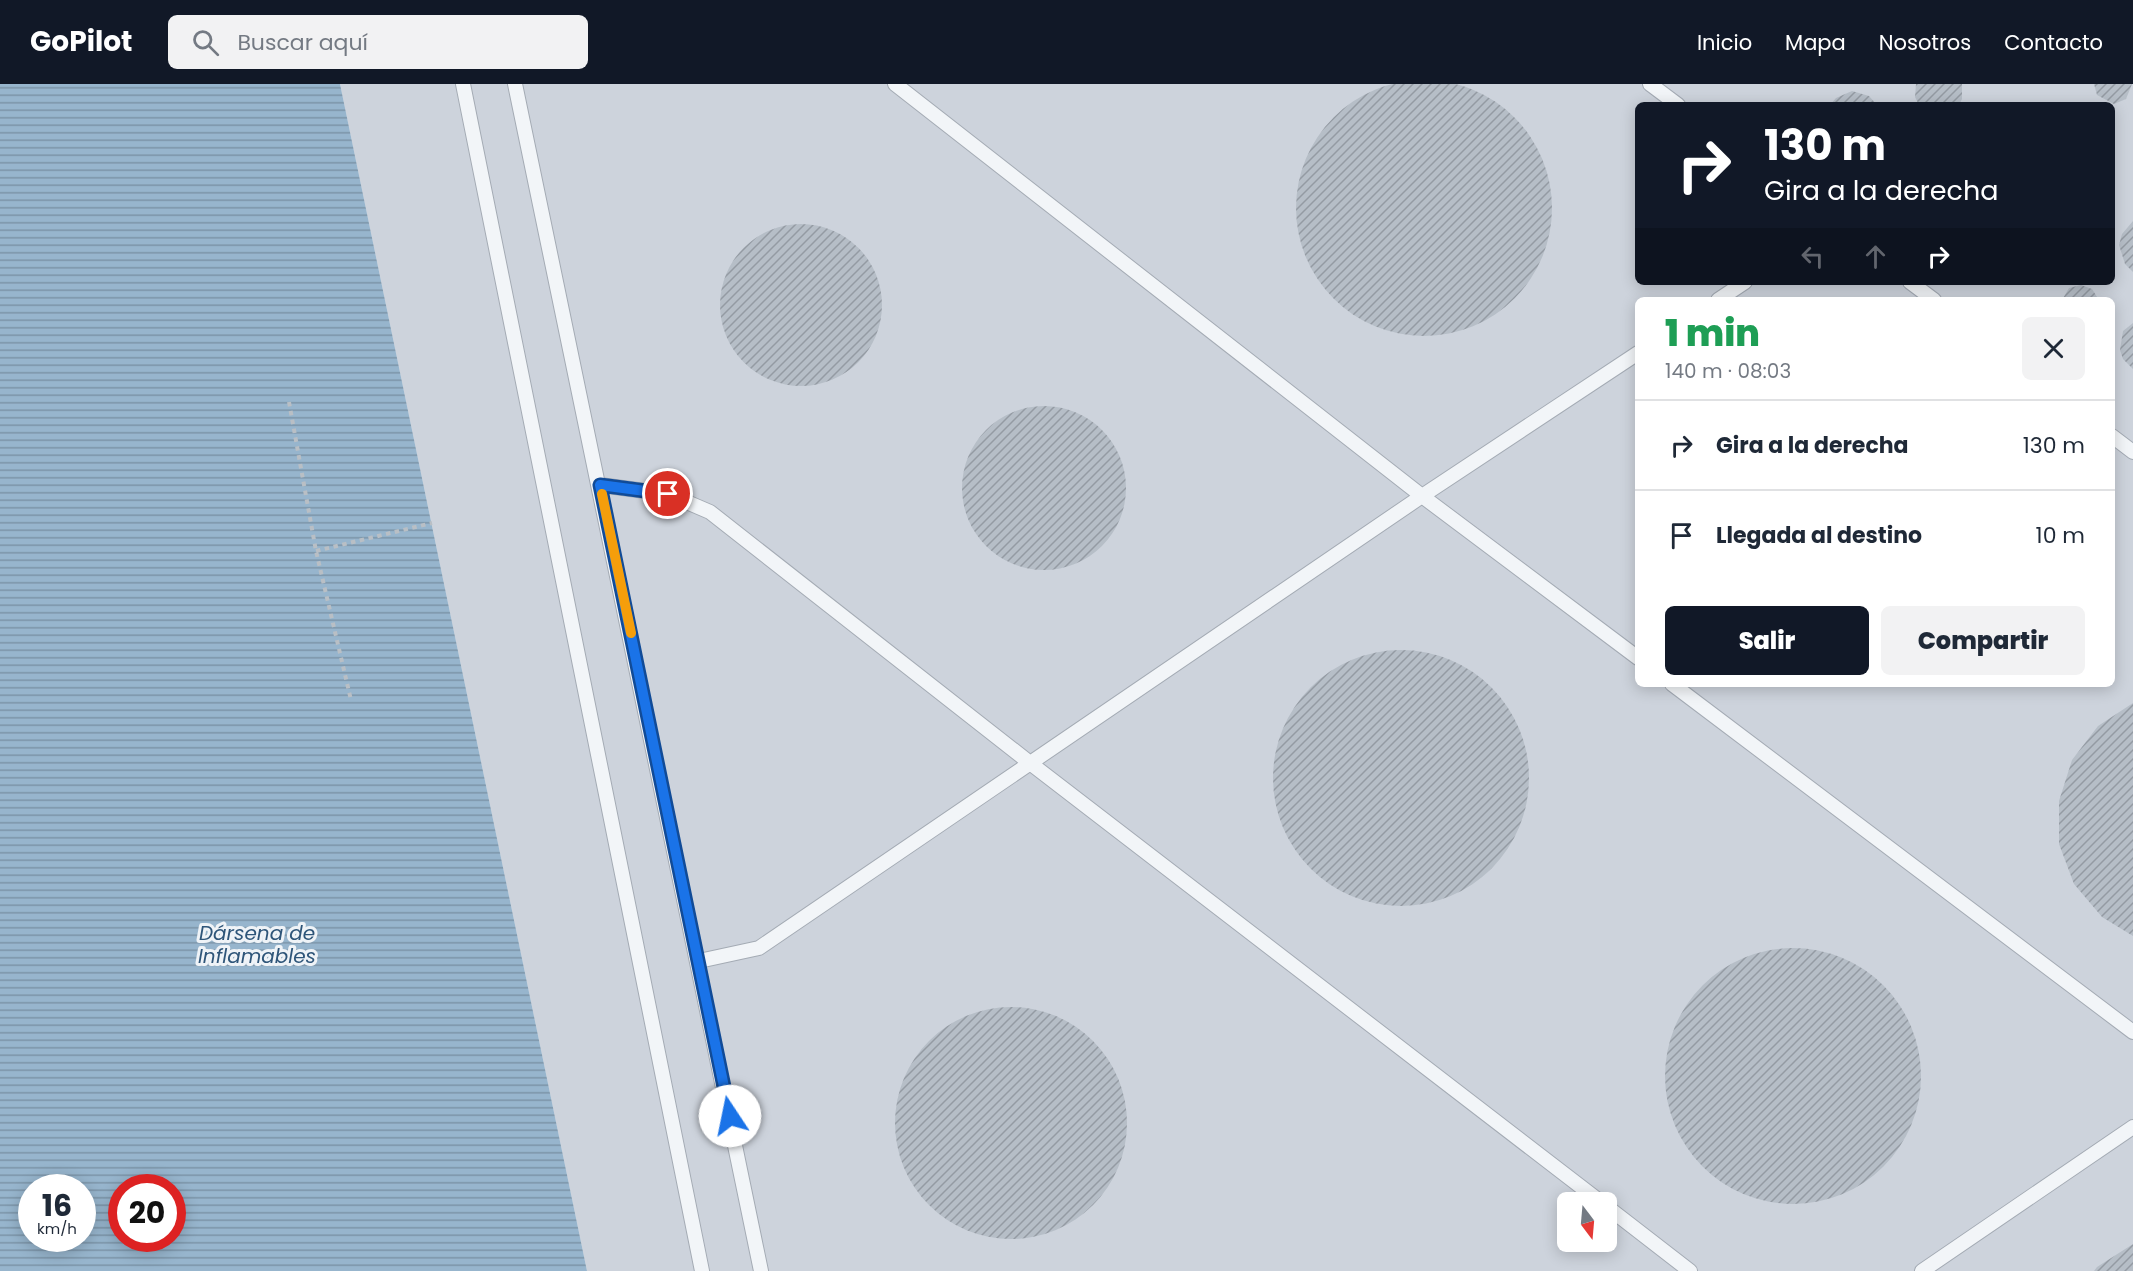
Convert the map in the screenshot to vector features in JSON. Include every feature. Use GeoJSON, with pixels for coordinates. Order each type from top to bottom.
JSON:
{"type":"FeatureCollection","features":[{"type":"Feature","properties":{"kind":"lane"},"geometry":{"type":"LineString","coordinates":[[463,84],[702,1271]]}},
{"type":"Feature","properties":{"kind":"lane"},"geometry":{"type":"LineString","coordinates":[[514,84],[600,485],[761,1271]]}},
{"type":"Feature","properties":{"kind":"lane"},"geometry":{"type":"LineString","coordinates":[[895,84],[1422,496],[1635,656]]}},
{"type":"Feature","properties":{"kind":"lane"},"geometry":{"type":"LineString","coordinates":[[1650,84],[1674,102]]}},
{"type":"Feature","properties":{"kind":"lane"},"geometry":{"type":"LineString","coordinates":[[1722,297],[1740,285]]}},
{"type":"Feature","properties":{"kind":"lane"},"geometry":{"type":"LineString","coordinates":[[1914,285],[1930,297]]}},
{"type":"Feature","properties":{"kind":"lane"},"geometry":{"type":"LineString","coordinates":[[699,961],[759,948],[1422,496],[1635,355]]}},
{"type":"Feature","properties":{"kind":"lane"},"geometry":{"type":"LineString","coordinates":[[2115,438],[2133,452]]}},
{"type":"Feature","properties":{"kind":"lane"},"geometry":{"type":"LineString","coordinates":[[600,485],[668,494],[710,512],[1030,763],[1588,1192]]}},
{"type":"Feature","properties":{"kind":"lane"},"geometry":{"type":"LineString","coordinates":[[1676,687],[2133,1032]]}},
{"type":"Feature","properties":{"kind":"lane"},"geometry":{"type":"LineString","coordinates":[[1922,1271],[2133,1127]]}},
{"type":"Feature","properties":{"kind":"lane"},"geometry":{"type":"LineString","coordinates":[[1617,1215],[1690,1271]]}},
{"type":"Feature","properties":{"kind":"path"},"geometry":{"type":"LineString","coordinates":[[289,402],[316,551],[351,700]]}},
{"type":"Feature","properties":{"kind":"path"},"geometry":{"type":"LineString","coordinates":[[316,551],[432,523]]}},
{"type":"Feature","properties":{"kind":"shaded area"},"geometry":{"type":"Polygon","coordinates":[[[340,84],[2133,84],[2133,1271],[587,1271],[340,84]]]}},
{"type":"Feature","properties":{"kind":"water","name":"Dársena de Inflamables"},"geometry":{"type":"Polygon","coordinates":[[[0,84],[340,84],[587,1271],[0,1271],[0,84]]]}},
{"type":"Feature","properties":{"kind":"building"},"geometry":{"type":"Polygon","coordinates":[[[1424,80],[1461,86],[1484,95],[1505,109],[1523,127],[1542,159],[1549,183],[1552,208],[1546,245],[1537,268],[1523,289],[1505,307],[1473,326],[1449,333],[1424,336],[1387,330],[1364,321],[1343,307],[1325,289],[1306,257],[1299,233],[1296,208],[1302,171],[1311,148],[1325,127],[1343,109],[1375,90],[1399,83],[1424,80]]]}},
{"type":"Feature","properties":{"kind":"building"},"geometry":{"type":"Polygon","coordinates":[[[1916,84],[1962,84],[1960,102],[1918,102],[1915,97],[1916,84]]]}},
{"type":"Feature","properties":{"kind":"building"},"geometry":{"type":"Polygon","coordinates":[[[2094,84],[2132,84],[2126,99],[2115,104],[2097,95],[2094,84]]]}},
{"type":"Feature","properties":{"kind":"building"},"geometry":{"type":"Polygon","coordinates":[[[1852,91],[1869,96],[1874,102],[1833,102],[1852,91]]]}},
{"type":"Feature","properties":{"kind":"building"},"geometry":{"type":"Polygon","coordinates":[[[2133,221],[2133,272],[2125,264],[2119,245],[2122,234],[2133,221]]]}},
{"type":"Feature","properties":{"kind":"building"},"geometry":{"type":"Polygon","coordinates":[[[801,224],[832,230],[858,248],[876,274],[882,305],[876,336],[858,362],[832,380],[801,386],[770,380],[744,362],[726,336],[720,305],[726,274],[744,248],[770,230],[801,224]]]}},
{"type":"Feature","properties":{"kind":"building"},"geometry":{"type":"Polygon","coordinates":[[[2081,285],[2092,289],[2097,297],[2064,297],[2069,288],[2081,285]]]}},
{"type":"Feature","properties":{"kind":"building"},"geometry":{"type":"Polygon","coordinates":[[[2133,323],[2133,369],[2123,359],[2120,350],[2123,331],[2133,323]]]}},
{"type":"Feature","properties":{"kind":"building"},"geometry":{"type":"Polygon","coordinates":[[[1044,406],[1060,407],[1076,412],[1102,430],[1120,456],[1125,472],[1125,504],[1120,520],[1102,546],[1076,564],[1060,569],[1044,570],[1028,569],[1012,564],[986,546],[968,520],[963,504],[962,488],[963,472],[968,456],[986,430],[1012,412],[1028,407],[1044,406]]]}},
{"type":"Feature","properties":{"kind":"building"},"geometry":{"type":"Polygon","coordinates":[[[1401,650],[1426,652],[1450,660],[1472,672],[1492,687],[1507,707],[1519,729],[1527,753],[1529,778],[1527,803],[1519,827],[1507,849],[1492,869],[1472,884],[1450,896],[1426,904],[1401,906],[1376,904],[1352,896],[1330,884],[1310,869],[1295,849],[1283,827],[1275,803],[1273,778],[1275,753],[1283,729],[1295,707],[1310,687],[1330,672],[1352,660],[1376,652],[1401,650]]]}},
{"type":"Feature","properties":{"kind":"building"},"geometry":{"type":"Polygon","coordinates":[[[2133,703],[2133,936],[2102,917],[2074,884],[2059,844],[2059,801],[2072,760],[2098,726],[2133,703]]]}},
{"type":"Feature","properties":{"kind":"building"},"geometry":{"type":"Polygon","coordinates":[[[1793,948],[1830,954],[1853,963],[1874,977],[1892,995],[1911,1027],[1918,1051],[1921,1076],[1915,1113],[1906,1136],[1892,1157],[1874,1175],[1842,1194],[1818,1201],[1793,1204],[1756,1198],[1733,1189],[1712,1175],[1694,1157],[1675,1125],[1668,1101],[1665,1076],[1671,1039],[1680,1016],[1694,995],[1712,977],[1744,958],[1768,951],[1793,948]]]}},
{"type":"Feature","properties":{"kind":"building"},"geometry":{"type":"Polygon","coordinates":[[[1000,1007],[1022,1007],[1056,1015],[1066,1020],[1085,1033],[1101,1049],[1119,1078],[1125,1100],[1127,1123],[1125,1146],[1119,1168],[1108,1188],[1085,1213],[1056,1231],[1022,1239],[1000,1239],[966,1231],[956,1226],[937,1213],[921,1197],[903,1168],[895,1134],[895,1112],[903,1078],[908,1068],[921,1049],[937,1033],[966,1015],[1000,1007]]]}},
{"type":"Feature","properties":{"kind":"building"},"geometry":{"type":"Polygon","coordinates":[[[2133,1244],[2133,1271],[2094,1271],[2097,1267],[2133,1244]]]}},
{"type":"Feature","properties":{"kind":"slow traffic"},"geometry":{"type":"LineString","coordinates":[[602,494],[631,633]]}},
{"type":"Feature","properties":{"kind":"route"},"geometry":{"type":"LineString","coordinates":[[668,494],[600,485],[730,1116]]}}]}
